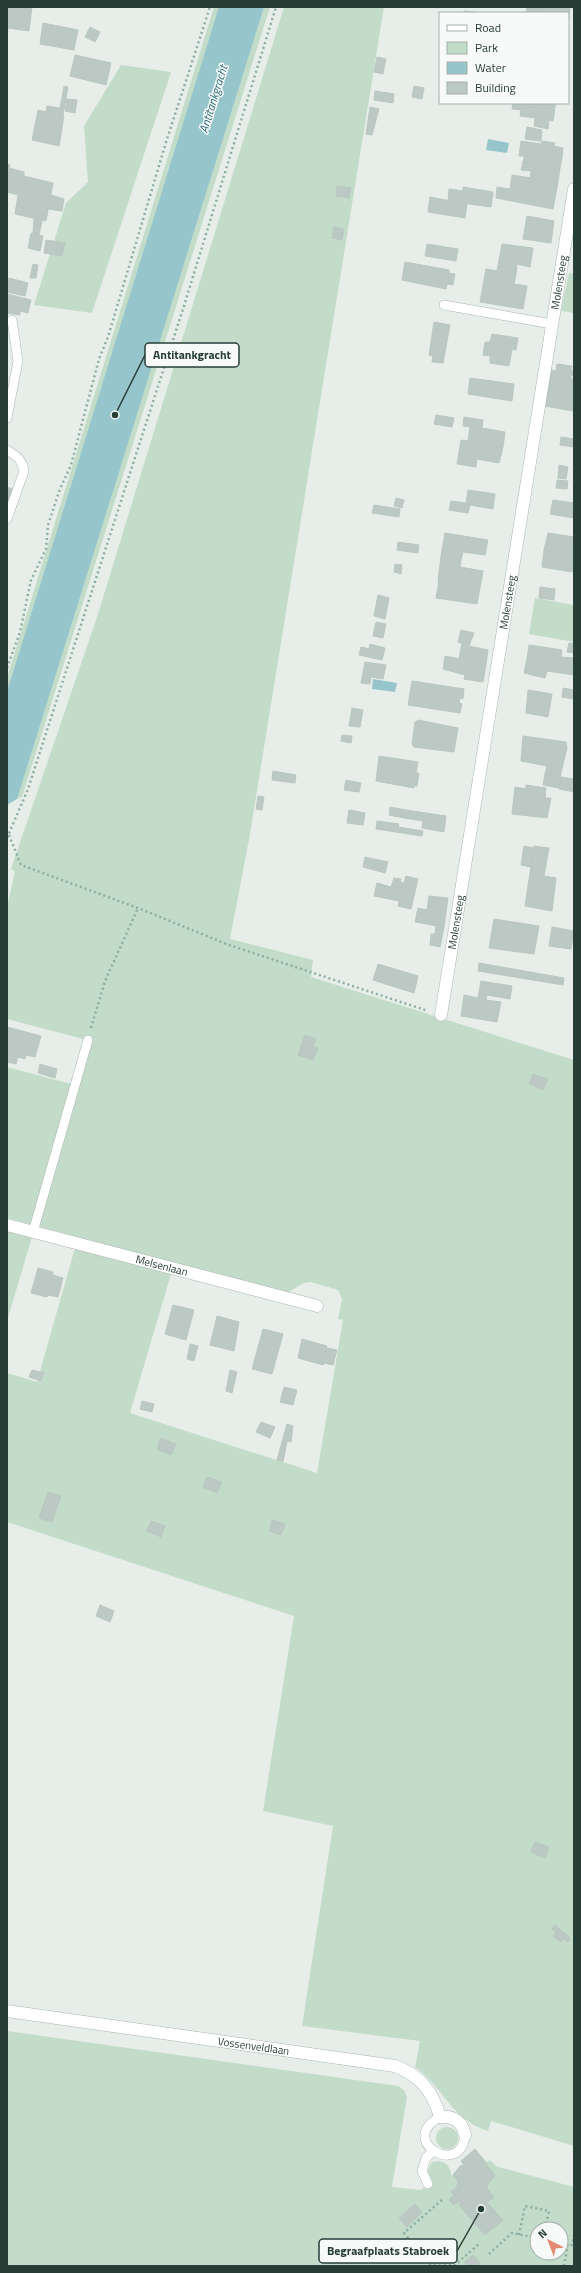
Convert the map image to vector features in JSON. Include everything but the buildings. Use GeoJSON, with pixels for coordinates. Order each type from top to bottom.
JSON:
{"type":"FeatureCollection","features":[{"type":"Feature","properties":{"kind":"street","name":"Molensteeg"},"geometry":{"type":"LineString","coordinates":[[441,1015],[574,189]]}},
{"type":"Feature","properties":{"kind":"street","name":"Melsenlaan"},"geometry":{"type":"LineString","coordinates":[[7,1225],[317,1306]]}},
{"type":"Feature","properties":{"kind":"street","name":"Vossenveldlaan"},"geometry":{"type":"LineString","coordinates":[[7,2011],[395,2066],[410,2072],[429,2090],[434,2098],[440,2117]]}},
{"type":"Feature","properties":{"kind":"street"},"geometry":{"type":"LineString","coordinates":[[440,2117],[449,2116],[457,2120],[463,2128],[465,2135]]}},
{"type":"Feature","properties":{"kind":"lane"},"geometry":{"type":"LineString","coordinates":[[444,305],[552,324]]}},
{"type":"Feature","properties":{"kind":"lane"},"geometry":{"type":"LineString","coordinates":[[7,418],[18,361],[12,320]]}},
{"type":"Feature","properties":{"kind":"lane"},"geometry":{"type":"LineString","coordinates":[[7,450],[20,460],[23,464],[24,471],[7,519]]}},
{"type":"Feature","properties":{"kind":"lane"},"geometry":{"type":"LineString","coordinates":[[33,1232],[88,1040]]}},
{"type":"Feature","properties":{"kind":"lane"},"geometry":{"type":"LineString","coordinates":[[440,2117],[432,2121],[425,2131],[425,2140],[433,2151],[442,2156],[452,2154],[460,2149],[465,2135]]}},
{"type":"Feature","properties":{"kind":"lane"},"geometry":{"type":"LineString","coordinates":[[428,2184],[422,2171],[426,2158],[433,2151]]}},
{"type":"Feature","properties":{"kind":"path"},"geometry":{"type":"LineString","coordinates":[[7,668],[20,632],[30,580],[46,549],[48,525],[60,489],[71,465],[99,359],[108,337],[167,139],[210,7]]}},
{"type":"Feature","properties":{"kind":"path"},"geometry":{"type":"LineString","coordinates":[[276,7],[178,324],[24,802],[8,836],[21,865],[138,908],[229,945],[441,1015]]}},
{"type":"Feature","properties":{"kind":"path"},"geometry":{"type":"LineString","coordinates":[[88,1040],[105,981],[138,908]]}},
{"type":"Feature","properties":{"kind":"path"},"geometry":{"type":"LineString","coordinates":[[442,2200],[404,2233],[431,2265],[455,2265],[480,2243]]}},
{"type":"Feature","properties":{"kind":"path"},"geometry":{"type":"LineString","coordinates":[[519,2235],[525,2206],[549,2211],[547,2221]]}},
{"type":"Feature","properties":{"kind":"path"},"geometry":{"type":"LineString","coordinates":[[489,2254],[512,2233],[529,2237]]}},
{"type":"Feature","properties":{"kind":"path"},"geometry":{"type":"LineString","coordinates":[[569,2244],[572,2245],[574,2236]]}},
{"type":"Feature","properties":{"kind":"green space"},"geometry":{"type":"Polygon","coordinates":[[[214,7],[224,7],[7,708],[7,678],[214,7]]]}},
{"type":"Feature","properties":{"kind":"green space"},"geometry":{"type":"Polygon","coordinates":[[[260,7],[270,7],[22,797],[17,799],[14,793],[260,7]]]}},
{"type":"Feature","properties":{"kind":"green space"},"geometry":{"type":"Polygon","coordinates":[[[284,7],[384,7],[250,834],[230,939],[313,960],[311,977],[574,1060],[574,2146],[491,2121],[488,2131],[475,2126],[456,2111],[425,2075],[415,2067],[420,2041],[302,2026],[333,1826],[263,1811],[294,1616],[7,1522],[7,1373],[37,1382],[75,1248],[171,1274],[130,1413],[317,1473],[343,1320],[338,1319],[342,1299],[338,1290],[311,1282],[304,1283],[287,1293],[7,1218],[7,1067],[75,1085],[87,1040],[7,1019],[7,907],[15,872],[11,869],[98,614],[284,7]]]}},
{"type":"Feature","properties":{"kind":"green space"},"geometry":{"type":"Polygon","coordinates":[[[121,65],[171,72],[92,313],[34,305],[66,203],[88,182],[84,126],[121,65]]]}},
{"type":"Feature","properties":{"kind":"green space"},"geometry":{"type":"Polygon","coordinates":[[[569,273],[574,274],[574,313],[561,311],[569,273]]]}},
{"type":"Feature","properties":{"kind":"green space"},"geometry":{"type":"Polygon","coordinates":[[[535,598],[574,605],[574,642],[529,634],[535,598]]]}},
{"type":"Feature","properties":{"kind":"green space"},"geometry":{"type":"Polygon","coordinates":[[[7,1230],[32,1237],[7,1321],[7,1230]]]}},
{"type":"Feature","properties":{"kind":"green space"},"geometry":{"type":"Polygon","coordinates":[[[7,2031],[398,2086],[404,2090],[407,2097],[392,2187],[421,2190],[432,2181],[427,2172],[432,2162],[436,2161],[446,2163],[452,2176],[460,2166],[464,2165],[461,2161],[475,2149],[487,2162],[490,2160],[496,2166],[574,2187],[574,2266],[7,2266],[7,2031]]]}},
{"type":"Feature","properties":{"kind":"green space"},"geometry":{"type":"Polygon","coordinates":[[[447,2127],[455,2130],[458,2138],[455,2146],[447,2149],[439,2146],[436,2138],[439,2130],[447,2127]]]}},
{"type":"Feature","properties":{"kind":"water","name":"Antitankgracht"},"geometry":{"type":"Polygon","coordinates":[[[219,7],[264,7],[17,799],[7,805],[7,692],[219,7]]]}},
{"type":"Feature","properties":{"kind":"water"},"geometry":{"type":"Polygon","coordinates":[[[488,139],[509,143],[507,153],[486,150],[488,139]]]}},
{"type":"Feature","properties":{"kind":"water"},"geometry":{"type":"Polygon","coordinates":[[[373,679],[397,683],[395,692],[372,689],[373,679]]]}},
{"type":"Feature","properties":{"kind":"place","name":"Antitankgracht"},"geometry":{"type":"Point","coordinates":[115,415]}},
{"type":"Feature","properties":{"kind":"place","name":"Begraafplaats Stabroek"},"geometry":{"type":"Point","coordinates":[481,2209]}}]}
